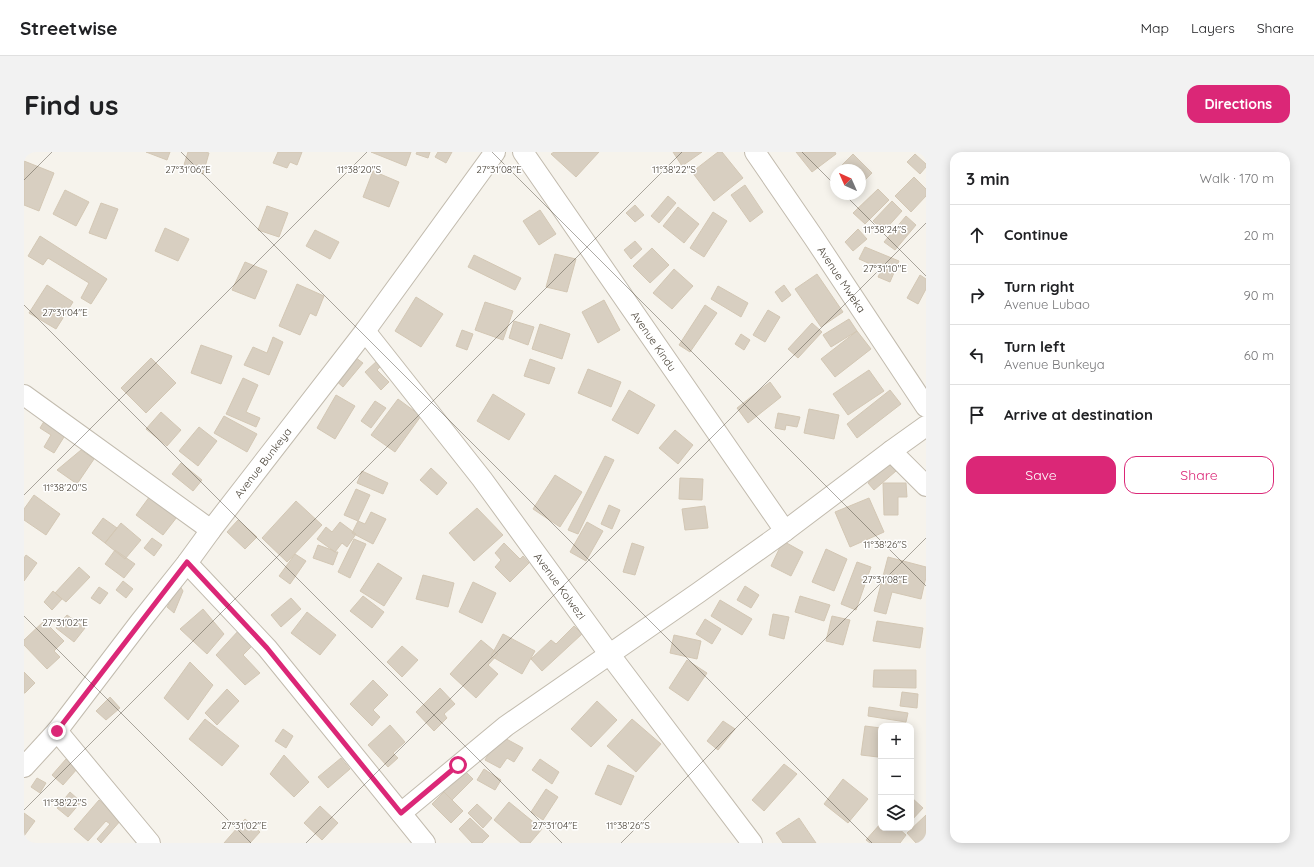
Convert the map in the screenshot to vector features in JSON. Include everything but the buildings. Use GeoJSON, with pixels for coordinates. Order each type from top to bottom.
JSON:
{"type":"FeatureCollection","features":[{"type":"Feature","properties":{"kind":"street","name":"Avenue Bunkeya"},"geometry":{"type":"LineString","coordinates":[[24,767],[57,731],[210,530],[365,331],[495,152]]}},
{"type":"Feature","properties":{"kind":"street","name":"Avenue Kindu"},"geometry":{"type":"LineString","coordinates":[[523,152],[785,531]]}},
{"type":"Feature","properties":{"kind":"street","name":"Avenue Mweka"},"geometry":{"type":"LineString","coordinates":[[755,152],[814,238],[926,408]]}},
{"type":"Feature","properties":{"kind":"street","name":"Avenue Kolwezi"},"geometry":{"type":"LineString","coordinates":[[365,331],[482,478],[610,655],[752,843]]}},
{"type":"Feature","properties":{"kind":"street"},"geometry":{"type":"LineString","coordinates":[[24,395],[210,530]]}},
{"type":"Feature","properties":{"kind":"street"},"geometry":{"type":"LineString","coordinates":[[401,813],[506,726],[610,655],[785,531],[890,451],[926,426]]}},
{"type":"Feature","properties":{"kind":"street"},"geometry":{"type":"LineString","coordinates":[[890,451],[926,486]]}},
{"type":"Feature","properties":{"kind":"street"},"geometry":{"type":"LineString","coordinates":[[187,562],[267,648],[425,843]]}},
{"type":"Feature","properties":{"kind":"street"},"geometry":{"type":"LineString","coordinates":[[57,731],[150,843]]}},
{"type":"Feature","properties":{"kind":"route"},"geometry":{"type":"LineString","coordinates":[[57,731],[187,562],[267,648],[401,813],[458,765]]}}]}
